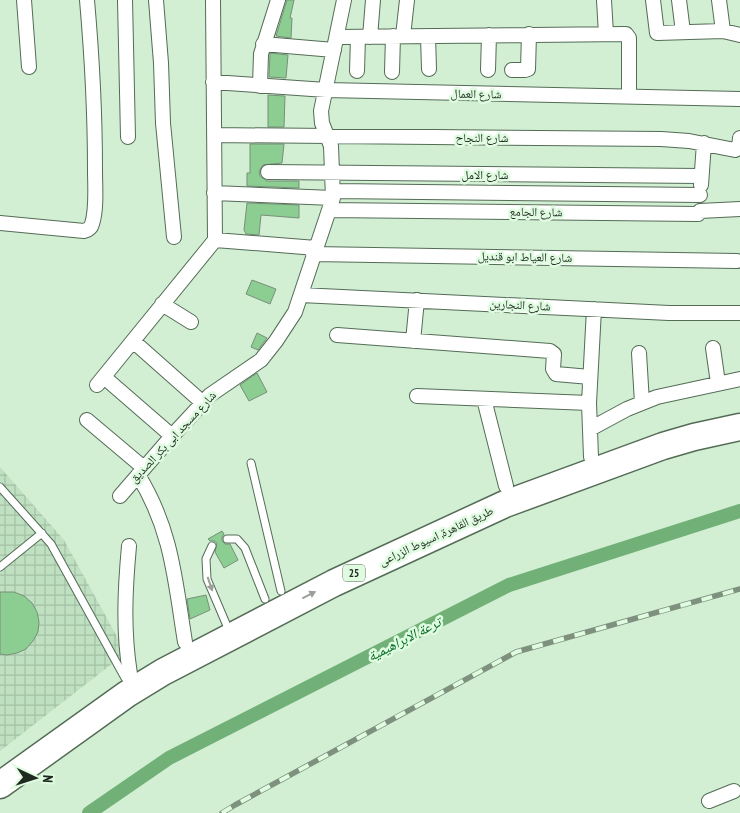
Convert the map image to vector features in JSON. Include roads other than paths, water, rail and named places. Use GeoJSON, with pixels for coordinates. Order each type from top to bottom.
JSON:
{"type":"FeatureCollection","features":[{"type":"Feature","properties":{"kind":"highway","name":"طريق القاهرة, اسيوط الزراعى"},"geometry":{"type":"LineString","coordinates":[[0,785],[127,694],[228,628],[273,595],[326,566],[506,486],[660,430],[691,421],[740,411]]}},
{"type":"Feature","properties":{"kind":"highway","name":"طريق القاهرة, اسيوط الزراعى"},"geometry":{"type":"LineString","coordinates":[[0,767],[127,676],[154,658],[185,642],[228,628],[334,583],[505,504],[663,446],[740,427]]}},
{"type":"Feature","properties":{"kind":"street"},"geometry":{"type":"LineString","coordinates":[[24,0],[29,67]]}},
{"type":"Feature","properties":{"kind":"street"},"geometry":{"type":"LineString","coordinates":[[0,223],[84,231],[89,229],[92,224],[95,140],[93,68],[87,0]]}},
{"type":"Feature","properties":{"kind":"street"},"geometry":{"type":"LineString","coordinates":[[125,0],[128,137]]}},
{"type":"Feature","properties":{"kind":"street"},"geometry":{"type":"LineString","coordinates":[[156,0],[163,123],[174,237]]}},
{"type":"Feature","properties":{"kind":"street"},"geometry":{"type":"LineString","coordinates":[[172,436],[101,381],[215,240],[213,0]]}},
{"type":"Feature","properties":{"kind":"street"},"geometry":{"type":"LineString","coordinates":[[260,86],[263,44],[278,0]]}},
{"type":"Feature","properties":{"kind":"street","name":"شارع مسجد ابى بكر الصديق"},"geometry":{"type":"LineString","coordinates":[[120,496],[203,403],[225,384],[252,367],[269,350],[291,320],[332,199],[331,146],[321,117],[321,106],[344,0]]}},
{"type":"Feature","properties":{"kind":"street"},"geometry":{"type":"LineString","coordinates":[[357,71],[373,0]]}},
{"type":"Feature","properties":{"kind":"street"},"geometry":{"type":"LineString","coordinates":[[392,72],[407,0]]}},
{"type":"Feature","properties":{"kind":"street"},"geometry":{"type":"LineString","coordinates":[[604,0],[606,34]]}},
{"type":"Feature","properties":{"kind":"street"},"geometry":{"type":"LineString","coordinates":[[653,0],[656,31],[658,34],[723,31],[740,35]]}},
{"type":"Feature","properties":{"kind":"street"},"geometry":{"type":"LineString","coordinates":[[679,0],[683,32]]}},
{"type":"Feature","properties":{"kind":"street"},"geometry":{"type":"LineString","coordinates":[[719,0],[723,31]]}},
{"type":"Feature","properties":{"kind":"street"},"geometry":{"type":"LineString","coordinates":[[512,70],[528,69],[529,34]]}},
{"type":"Feature","properties":{"kind":"street"},"geometry":{"type":"LineString","coordinates":[[263,44],[335,44],[364,37],[398,36],[626,34],[629,38],[629,97]]}},
{"type":"Feature","properties":{"kind":"street"},"geometry":{"type":"LineString","coordinates":[[488,70],[489,35]]}},
{"type":"Feature","properties":{"kind":"street"},"geometry":{"type":"LineString","coordinates":[[428,36],[429,68]]}},
{"type":"Feature","properties":{"kind":"street","name":"شارع العمال"},"geometry":{"type":"LineString","coordinates":[[213,82],[326,90],[740,99]]}},
{"type":"Feature","properties":{"kind":"street","name":"شارع النجاح"},"geometry":{"type":"LineString","coordinates":[[214,136],[661,139],[704,143],[735,150],[738,148],[740,138]]}},
{"type":"Feature","properties":{"kind":"street"},"geometry":{"type":"LineString","coordinates":[[699,211],[704,143]]}},
{"type":"Feature","properties":{"kind":"street","name":"شارع الامل"},"geometry":{"type":"LineString","coordinates":[[268,172],[701,176]]}},
{"type":"Feature","properties":{"kind":"street"},"geometry":{"type":"LineString","coordinates":[[214,193],[332,199],[700,195]]}},
{"type":"Feature","properties":{"kind":"street","name":"شارع الجامع"},"geometry":{"type":"LineString","coordinates":[[332,199],[697,214],[699,211],[740,209]]}},
{"type":"Feature","properties":{"kind":"street","name":"شارع العياط ابو قنديل"},"geometry":{"type":"LineString","coordinates":[[215,240],[314,251],[737,261]]}},
{"type":"Feature","properties":{"kind":"street","name":"شارع النجارين"},"geometry":{"type":"LineString","coordinates":[[301,295],[669,313],[740,313]]}},
{"type":"Feature","properties":{"kind":"street"},"geometry":{"type":"LineString","coordinates":[[413,341],[417,300]]}},
{"type":"Feature","properties":{"kind":"street"},"geometry":{"type":"LineString","coordinates":[[162,304],[191,322]]}},
{"type":"Feature","properties":{"kind":"street"},"geometry":{"type":"LineString","coordinates":[[591,456],[589,403],[594,309]]}},
{"type":"Feature","properties":{"kind":"street"},"geometry":{"type":"LineString","coordinates":[[337,335],[552,351],[556,374],[590,377]]}},
{"type":"Feature","properties":{"kind":"street"},"geometry":{"type":"LineString","coordinates":[[133,341],[203,403]]}},
{"type":"Feature","properties":{"kind":"street"},"geometry":{"type":"LineString","coordinates":[[713,348],[718,383]]}},
{"type":"Feature","properties":{"kind":"street"},"geometry":{"type":"LineString","coordinates":[[639,353],[642,403]]}},
{"type":"Feature","properties":{"kind":"street"},"geometry":{"type":"LineString","coordinates":[[590,429],[642,403],[673,393],[740,379]]}},
{"type":"Feature","properties":{"kind":"street"},"geometry":{"type":"LineString","coordinates":[[417,396],[589,403]]}},
{"type":"Feature","properties":{"kind":"street"},"geometry":{"type":"LineString","coordinates":[[484,398],[506,486]]}},
{"type":"Feature","properties":{"kind":"street"},"geometry":{"type":"LineString","coordinates":[[87,420],[141,471],[167,540],[185,642]]}},
{"type":"Feature","properties":{"kind":"street"},"geometry":{"type":"LineString","coordinates":[[127,676],[124,600],[129,546]]}},
{"type":"Feature","properties":{"kind":"street"},"geometry":{"type":"LineString","coordinates":[[709,802],[734,791]]}},
{"type":"Feature","properties":{"kind":"lane"},"geometry":{"type":"LineString","coordinates":[[251,463],[273,595]]}},
{"type":"Feature","properties":{"kind":"lane"},"geometry":{"type":"LineString","coordinates":[[0,487],[51,544],[127,676]]}},
{"type":"Feature","properties":{"kind":"lane"},"geometry":{"type":"LineString","coordinates":[[0,567],[42,533]]}},
{"type":"Feature","properties":{"kind":"lane"},"geometry":{"type":"LineString","coordinates":[[227,539],[237,539],[245,548],[273,595]]}},
{"type":"Feature","properties":{"kind":"lane"},"geometry":{"type":"LineString","coordinates":[[212,546],[206,559],[207,579],[228,628]]}},
{"type":"Feature","properties":{"kind":"waterway","name":"ترعة الابراهيمية"},"geometry":{"type":"LineString","coordinates":[[89,813],[169,758],[509,585],[740,511]]}},
{"type":"Feature","properties":{"kind":"railway"},"geometry":{"type":"LineString","coordinates":[[222,813],[516,652],[740,589]]}}]}
